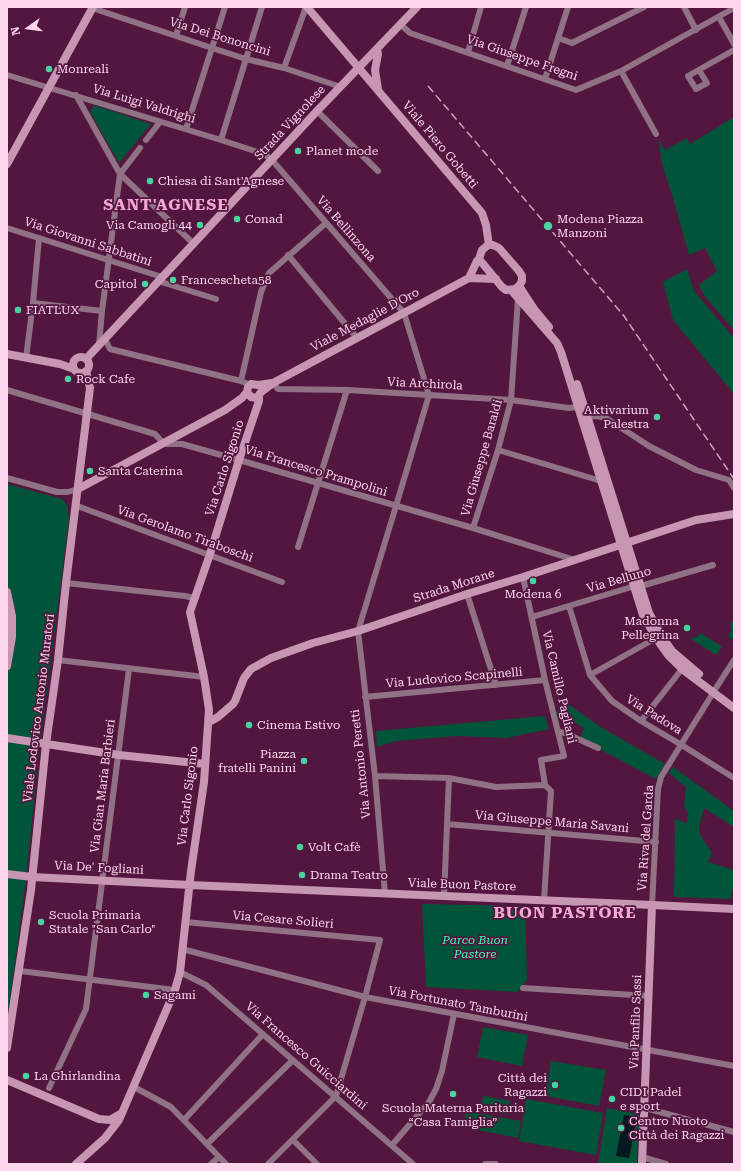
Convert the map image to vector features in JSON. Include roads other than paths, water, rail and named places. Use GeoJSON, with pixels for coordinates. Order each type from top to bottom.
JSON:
{"type":"FeatureCollection","features":[{"type":"Feature","properties":{"kind":"street"},"geometry":{"type":"LineString","coordinates":[[176,36],[185,7]]}},
{"type":"Feature","properties":{"kind":"street"},"geometry":{"type":"LineString","coordinates":[[186,129],[225,7]]}},
{"type":"Feature","properties":{"kind":"street"},"geometry":{"type":"LineString","coordinates":[[221,140],[262,7]]}},
{"type":"Feature","properties":{"kind":"street"},"geometry":{"type":"LineString","coordinates":[[284,68],[306,7]]}},
{"type":"Feature","properties":{"kind":"street","name":"Viale Piero Gobetti"},"geometry":{"type":"LineString","coordinates":[[306,7],[482,213],[486,225],[489,245]]}},
{"type":"Feature","properties":{"kind":"street","name":"Strada Vignolese"},"geometry":{"type":"LineString","coordinates":[[102,342],[417,7]]}},
{"type":"Feature","properties":{"kind":"street"},"geometry":{"type":"LineString","coordinates":[[468,52],[481,7]]}},
{"type":"Feature","properties":{"kind":"street"},"geometry":{"type":"LineString","coordinates":[[507,66],[526,7]]}},
{"type":"Feature","properties":{"kind":"street"},"geometry":{"type":"LineString","coordinates":[[545,79],[568,7]]}},
{"type":"Feature","properties":{"kind":"street"},"geometry":{"type":"LineString","coordinates":[[558,38],[572,43],[644,7]]}},
{"type":"Feature","properties":{"kind":"street"},"geometry":{"type":"LineString","coordinates":[[684,7],[696,30]]}},
{"type":"Feature","properties":{"kind":"street"},"geometry":{"type":"LineString","coordinates":[[7,164],[92,8]]}},
{"type":"Feature","properties":{"kind":"street","name":"Via Dei Bononcini"},"geometry":{"type":"LineString","coordinates":[[92,8],[246,59],[284,68],[341,87]]}},
{"type":"Feature","properties":{"kind":"street","name":"Via Giuseppe Fregni"},"geometry":{"type":"LineString","coordinates":[[401,25],[410,33],[468,52],[573,90],[578,90],[621,71],[734,8]]}},
{"type":"Feature","properties":{"kind":"street"},"geometry":{"type":"LineString","coordinates":[[719,17],[734,44]]}},
{"type":"Feature","properties":{"kind":"street"},"geometry":{"type":"LineString","coordinates":[[377,49],[378,54],[375,70],[378,90]]}},
{"type":"Feature","properties":{"kind":"street"},"geometry":{"type":"LineString","coordinates":[[699,70],[734,50]]}},
{"type":"Feature","properties":{"kind":"street"},"geometry":{"type":"LineString","coordinates":[[621,71],[656,134]]}},
{"type":"Feature","properties":{"kind":"street","name":"Via Luigi Valdrighi"},"geometry":{"type":"LineString","coordinates":[[7,75],[221,140],[264,154],[272,160]]}},
{"type":"Feature","properties":{"kind":"street"},"geometry":{"type":"LineString","coordinates":[[76,95],[120,174],[194,244]]}},
{"type":"Feature","properties":{"kind":"street"},"geometry":{"type":"LineString","coordinates":[[318,111],[378,171]]}},
{"type":"Feature","properties":{"kind":"street"},"geometry":{"type":"LineString","coordinates":[[146,140],[160,122]]}},
{"type":"Feature","properties":{"kind":"street"},"geometry":{"type":"LineString","coordinates":[[60,364],[82,358],[86,359],[102,342],[102,311],[120,174],[140,148]]}},
{"type":"Feature","properties":{"kind":"street","name":"Via Bellinzona"},"geometry":{"type":"LineString","coordinates":[[272,160],[404,313]]}},
{"type":"Feature","properties":{"kind":"street"},"geometry":{"type":"LineString","coordinates":[[241,381],[261,292],[269,273],[326,223]]}},
{"type":"Feature","properties":{"kind":"street","name":"Via Giovanni Sabbatini"},"geometry":{"type":"LineString","coordinates":[[7,228],[109,260],[216,299]]}},
{"type":"Feature","properties":{"kind":"street"},"geometry":{"type":"LineString","coordinates":[[26,358],[39,238]]}},
{"type":"Feature","properties":{"kind":"street"},"geometry":{"type":"LineString","coordinates":[[479,259],[506,290],[511,290],[519,286],[522,281],[522,276],[499,248],[489,245],[482,250],[469,278],[496,279]]}},
{"type":"Feature","properties":{"kind":"street"},"geometry":{"type":"LineString","coordinates":[[288,255],[357,338]]}},
{"type":"Feature","properties":{"kind":"street","name":"Viale Medaglie D'Oro"},"geometry":{"type":"LineString","coordinates":[[78,489],[164,444],[252,393],[469,278]]}},
{"type":"Feature","properties":{"kind":"street"},"geometry":{"type":"LineString","coordinates":[[519,286],[534,309],[559,338],[565,349],[588,417],[604,480]]}},
{"type":"Feature","properties":{"kind":"street"},"geometry":{"type":"LineString","coordinates":[[511,290],[557,343],[565,362],[578,407],[604,480],[638,586],[658,637],[672,651],[684,667],[714,690],[734,708]]}},
{"type":"Feature","properties":{"kind":"street","name":"Via Giuseppe Baraldi"},"geometry":{"type":"LineString","coordinates":[[473,528],[498,450],[511,400],[518,299]]}},
{"type":"Feature","properties":{"kind":"street"},"geometry":{"type":"LineString","coordinates":[[33,303],[102,311]]}},
{"type":"Feature","properties":{"kind":"street"},"geometry":{"type":"LineString","coordinates":[[358,631],[428,395],[404,313]]}},
{"type":"Feature","properties":{"kind":"street"},"geometry":{"type":"LineString","coordinates":[[102,342],[110,349],[241,381],[252,393]]}},
{"type":"Feature","properties":{"kind":"street"},"geometry":{"type":"LineString","coordinates":[[7,354],[60,364],[74,369],[79,373],[86,371]]}},
{"type":"Feature","properties":{"kind":"street","name":"Viale Lodovico Antonio Muratori"},"geometry":{"type":"LineString","coordinates":[[7,1048],[20,971],[32,877],[46,744],[58,660],[87,415],[90,388],[86,371],[89,365],[86,359]]}},
{"type":"Feature","properties":{"kind":"street"},"geometry":{"type":"LineString","coordinates":[[74,369],[73,364],[76,360]]}},
{"type":"Feature","properties":{"kind":"street","name":"Via Archirola"},"geometry":{"type":"LineString","coordinates":[[273,383],[278,388],[347,390],[511,400],[570,408],[578,407]]}},
{"type":"Feature","properties":{"kind":"street"},"geometry":{"type":"LineString","coordinates":[[7,390],[155,434],[164,444]]}},
{"type":"Feature","properties":{"kind":"street"},"geometry":{"type":"LineString","coordinates":[[298,547],[347,390]]}},
{"type":"Feature","properties":{"kind":"street","name":"Via Carlo Sigonio"},"geometry":{"type":"LineString","coordinates":[[76,1164],[105,1138],[115,1126],[134,1087],[175,990],[180,972],[205,764],[208,722],[208,699],[190,612],[259,401],[252,393]]}},
{"type":"Feature","properties":{"kind":"street"},"geometry":{"type":"LineString","coordinates":[[588,417],[598,416],[606,418],[649,446],[696,470],[729,480],[734,488]]}},
{"type":"Feature","properties":{"kind":"street","name":"Via Francesco Prampolini"},"geometry":{"type":"LineString","coordinates":[[164,444],[182,444],[239,460],[473,528],[575,560]]}},
{"type":"Feature","properties":{"kind":"street"},"geometry":{"type":"LineString","coordinates":[[498,450],[604,480]]}},
{"type":"Feature","properties":{"kind":"street"},"geometry":{"type":"LineString","coordinates":[[7,478],[57,492],[68,492],[78,489]]}},
{"type":"Feature","properties":{"kind":"street","name":"Via Gerolamo Tiraboschi"},"geometry":{"type":"LineString","coordinates":[[80,507],[282,582]]}},
{"type":"Feature","properties":{"kind":"street","name":"Strada Morane"},"geometry":{"type":"LineString","coordinates":[[208,722],[218,717],[233,704],[244,678],[251,669],[271,658],[303,646],[358,631],[466,594],[523,577],[696,520],[734,514]]}},
{"type":"Feature","properties":{"kind":"street","name":"Via Belluno"},"geometry":{"type":"LineString","coordinates":[[532,617],[713,566]]}},
{"type":"Feature","properties":{"kind":"street","name":"Via Camillo Pagliani"},"geometry":{"type":"LineString","coordinates":[[523,577],[545,680],[564,756],[541,760],[545,785],[551,791],[544,900]]}},
{"type":"Feature","properties":{"kind":"street"},"geometry":{"type":"LineString","coordinates":[[66,583],[194,598]]}},
{"type":"Feature","properties":{"kind":"street"},"geometry":{"type":"LineString","coordinates":[[7,592],[12,616],[12,637],[7,666]]}},
{"type":"Feature","properties":{"kind":"street"},"geometry":{"type":"LineString","coordinates":[[466,594],[496,685]]}},
{"type":"Feature","properties":{"kind":"street","name":"Via Padova"},"geometry":{"type":"LineString","coordinates":[[569,606],[590,675],[612,701],[641,721],[734,778]]}},
{"type":"Feature","properties":{"kind":"street","name":"Via Antonio Peretti"},"geometry":{"type":"LineString","coordinates":[[358,631],[375,776],[385,894]]}},
{"type":"Feature","properties":{"kind":"street"},"geometry":{"type":"LineString","coordinates":[[590,675],[658,637]]}},
{"type":"Feature","properties":{"kind":"street"},"geometry":{"type":"LineString","coordinates":[[58,660],[204,677]]}},
{"type":"Feature","properties":{"kind":"street","name":"Via Riva del Garda"},"geometry":{"type":"LineString","coordinates":[[652,905],[658,789],[661,776],[734,660]]}},
{"type":"Feature","properties":{"kind":"street"},"geometry":{"type":"LineString","coordinates":[[641,721],[684,667]]}},
{"type":"Feature","properties":{"kind":"street","name":"Via Gian Maria Barbieri"},"geometry":{"type":"LineString","coordinates":[[49,1088],[86,1009],[129,669]]}},
{"type":"Feature","properties":{"kind":"street","name":"Via Ludovico Scapinelli"},"geometry":{"type":"LineString","coordinates":[[365,697],[545,680]]}},
{"type":"Feature","properties":{"kind":"street"},"geometry":{"type":"LineString","coordinates":[[714,690],[734,702]]}},
{"type":"Feature","properties":{"kind":"street"},"geometry":{"type":"LineString","coordinates":[[558,731],[598,748]]}},
{"type":"Feature","properties":{"kind":"street"},"geometry":{"type":"LineString","coordinates":[[7,738],[119,755],[205,764]]}},
{"type":"Feature","properties":{"kind":"street"},"geometry":{"type":"LineString","coordinates":[[375,776],[449,778],[496,787],[545,785]]}},
{"type":"Feature","properties":{"kind":"street"},"geometry":{"type":"LineString","coordinates":[[444,896],[449,778]]}},
{"type":"Feature","properties":{"kind":"street","name":"Via Giuseppe Maria Savani"},"geometry":{"type":"LineString","coordinates":[[447,824],[548,834],[656,842]]}},
{"type":"Feature","properties":{"kind":"street","name":"Via De' Fogliani"},"geometry":{"type":"LineString","coordinates":[[7,874],[32,877],[190,885]]}},
{"type":"Feature","properties":{"kind":"street","name":"Viale Buon Pastore"},"geometry":{"type":"LineString","coordinates":[[190,885],[544,900],[734,910]]}},
{"type":"Feature","properties":{"kind":"street","name":"Via Panfilo Sassi"},"geometry":{"type":"LineString","coordinates":[[642,1161],[652,905]]}},
{"type":"Feature","properties":{"kind":"street","name":"Via Cesare Solieri"},"geometry":{"type":"LineString","coordinates":[[185,922],[380,940],[365,997]]}},
{"type":"Feature","properties":{"kind":"street","name":"Via Fortunato Tamburini"},"geometry":{"type":"LineString","coordinates":[[182,948],[365,997],[734,1066]]}},
{"type":"Feature","properties":{"kind":"street"},"geometry":{"type":"LineString","coordinates":[[20,971],[175,990]]}},
{"type":"Feature","properties":{"kind":"street","name":"Via Francesco Guicciardini"},"geometry":{"type":"LineString","coordinates":[[180,972],[206,985],[392,1145],[409,1163]]}},
{"type":"Feature","properties":{"kind":"street"},"geometry":{"type":"LineString","coordinates":[[523,988],[649,996]]}},
{"type":"Feature","properties":{"kind":"street"},"geometry":{"type":"LineString","coordinates":[[268,1164],[336,1096],[365,997]]}},
{"type":"Feature","properties":{"kind":"street"},"geometry":{"type":"LineString","coordinates":[[392,1145],[429,1102],[436,1089],[442,1071],[454,1014]]}},
{"type":"Feature","properties":{"kind":"street"},"geometry":{"type":"LineString","coordinates":[[184,1120],[263,1034]]}},
{"type":"Feature","properties":{"kind":"street"},"geometry":{"type":"LineString","coordinates":[[207,1144],[293,1060]]}},
{"type":"Feature","properties":{"kind":"street"},"geometry":{"type":"LineString","coordinates":[[7,1080],[99,1119],[104,1123],[106,1128],[105,1138]]}},
{"type":"Feature","properties":{"kind":"street"},"geometry":{"type":"LineString","coordinates":[[134,1087],[171,1107],[226,1164]]}},
{"type":"Feature","properties":{"kind":"street"},"geometry":{"type":"LineString","coordinates":[[645,1108],[734,1132]]}},
{"type":"Feature","properties":{"kind":"street"},"geometry":{"type":"LineString","coordinates":[[99,1119],[110,1120],[122,1112]]}},
{"type":"Feature","properties":{"kind":"street"},"geometry":{"type":"LineString","coordinates":[[293,1140],[318,1164]]}},
{"type":"Feature","properties":{"kind":"street"},"geometry":{"type":"LineString","coordinates":[[211,1164],[219,1157]]}},
{"type":"Feature","properties":{"kind":"street"},"geometry":{"type":"LineString","coordinates":[[642,1161],[666,1164]]}},
{"type":"Feature","properties":{"kind":"street"},"geometry":{"type":"LineString","coordinates":[[485,1164],[496,1164]]}},
{"type":"Feature","properties":{"kind":"water"},"geometry":{"type":"Polygon","coordinates":[[[624,1115],[637,1117],[629,1158],[616,1156],[624,1115]]]}},
{"type":"Feature","properties":{"kind":"railway"},"geometry":{"type":"LineString","coordinates":[[428,86],[624,316],[734,479]]}},
{"type":"Feature","properties":{"kind":"place","name":"Monreali"},"geometry":{"type":"Point","coordinates":[49,69]}},
{"type":"Feature","properties":{"kind":"place","name":"Planet mode"},"geometry":{"type":"Point","coordinates":[298,151]}},
{"type":"Feature","properties":{"kind":"place","name":"Chiesa di Sant'Agnese"},"geometry":{"type":"Point","coordinates":[150,181]}},
{"type":"Feature","properties":{"kind":"place","name":"Conad"},"geometry":{"type":"Point","coordinates":[237,219]}},
{"type":"Feature","properties":{"kind":"place","name":"Via Camogli 44"},"geometry":{"type":"Point","coordinates":[200,225]}},
{"type":"Feature","properties":{"kind":"place","name":"Modena Piazza Manzoni"},"geometry":{"type":"Point","coordinates":[548,226]}},
{"type":"Feature","properties":{"kind":"place","name":"Francescheta58"},"geometry":{"type":"Point","coordinates":[173,280]}},
{"type":"Feature","properties":{"kind":"place","name":"Capitol"},"geometry":{"type":"Point","coordinates":[145,284]}},
{"type":"Feature","properties":{"kind":"place","name":"FIATLUX"},"geometry":{"type":"Point","coordinates":[18,310]}},
{"type":"Feature","properties":{"kind":"place","name":"Rock Cafe"},"geometry":{"type":"Point","coordinates":[68,379]}},
{"type":"Feature","properties":{"kind":"place","name":"Aktivarium Palestra"},"geometry":{"type":"Point","coordinates":[657,417]}},
{"type":"Feature","properties":{"kind":"place","name":"Santa Caterina"},"geometry":{"type":"Point","coordinates":[90,471]}},
{"type":"Feature","properties":{"kind":"place","name":"Modena 6"},"geometry":{"type":"Point","coordinates":[533,581]}},
{"type":"Feature","properties":{"kind":"place","name":"Madonna Pellegrina"},"geometry":{"type":"Point","coordinates":[687,628]}},
{"type":"Feature","properties":{"kind":"place","name":"Cinema Estivo"},"geometry":{"type":"Point","coordinates":[249,725]}},
{"type":"Feature","properties":{"kind":"place","name":"Piazza fratelli Panini"},"geometry":{"type":"Point","coordinates":[304,761]}},
{"type":"Feature","properties":{"kind":"place","name":"Volt Cafè"},"geometry":{"type":"Point","coordinates":[300,847]}},
{"type":"Feature","properties":{"kind":"place","name":"Drama Teatro"},"geometry":{"type":"Point","coordinates":[302,875]}},
{"type":"Feature","properties":{"kind":"place","name":"Scuola Primaria Statale \"San Carlo\""},"geometry":{"type":"Point","coordinates":[41,922]}},
{"type":"Feature","properties":{"kind":"place","name":"Sagami"},"geometry":{"type":"Point","coordinates":[146,995]}},
{"type":"Feature","properties":{"kind":"place","name":"La Ghirlandina"},"geometry":{"type":"Point","coordinates":[26,1076]}},
{"type":"Feature","properties":{"kind":"place","name":"Città dei Ragazzi"},"geometry":{"type":"Point","coordinates":[555,1085]}},
{"type":"Feature","properties":{"kind":"place","name":"Scuola Materna Paritaria “Casa Famiglia”"},"geometry":{"type":"Point","coordinates":[453,1094]}},
{"type":"Feature","properties":{"kind":"place","name":"CIDI Padel e sport"},"geometry":{"type":"Point","coordinates":[612,1099]}},
{"type":"Feature","properties":{"kind":"place","name":"Centro Nuoto Città dei Ragazzi"},"geometry":{"type":"Point","coordinates":[621,1128]}},
{"type":"Feature","properties":{"kind":"district","name":"SANT'AGNESE"},"geometry":{"type":"Point","coordinates":[166,205]}},
{"type":"Feature","properties":{"kind":"district","name":"BUON PASTORE"},"geometry":{"type":"Point","coordinates":[565,913]}},
{"type":"Feature","properties":{"kind":"park label","name":"Parco Buon Pastore"},"geometry":{"type":"Point","coordinates":[475,947]}}]}
